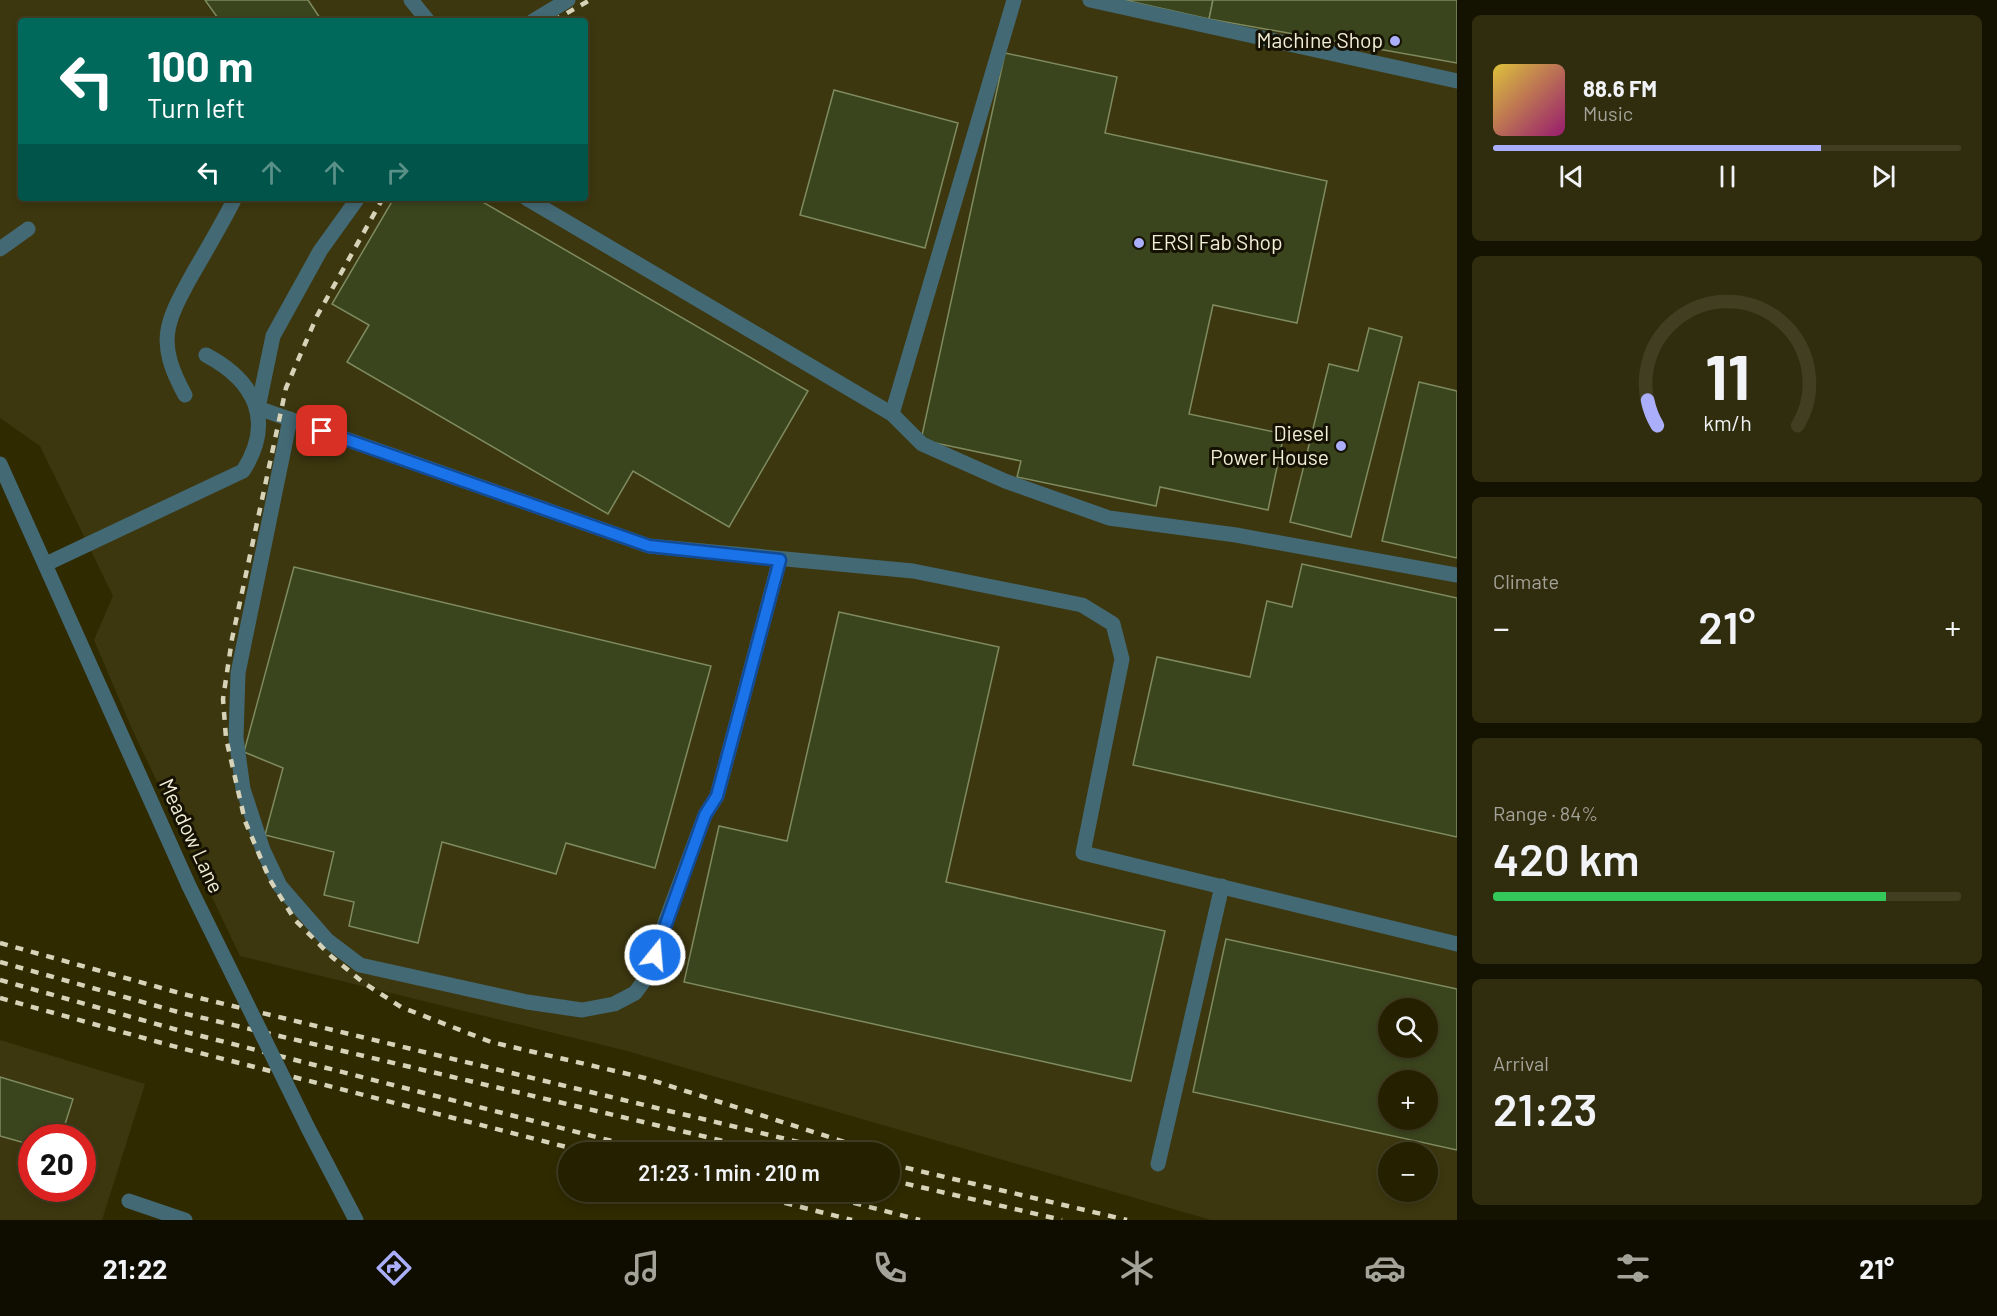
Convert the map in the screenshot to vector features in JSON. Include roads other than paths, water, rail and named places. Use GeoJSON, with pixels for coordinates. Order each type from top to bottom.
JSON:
{"type":"FeatureCollection","features":[{"type":"Feature","properties":{"kind":"street"},"geometry":{"type":"LineString","coordinates":[[411,0],[426,18]]}},
{"type":"Feature","properties":{"kind":"street"},"geometry":{"type":"LineString","coordinates":[[538,18],[568,0]]}},
{"type":"Feature","properties":{"kind":"street"},"geometry":{"type":"LineString","coordinates":[[892,414],[1014,0]]}},
{"type":"Feature","properties":{"kind":"street"},"geometry":{"type":"LineString","coordinates":[[1090,0],[1457,81]]}},
{"type":"Feature","properties":{"kind":"street"},"geometry":{"type":"LineString","coordinates":[[185,395],[174,375],[168,355],[168,332],[172,309],[233,201]]}},
{"type":"Feature","properties":{"kind":"street"},"geometry":{"type":"LineString","coordinates":[[46,564],[243,471],[258,441],[258,408],[273,336],[320,251],[356,201]]}},
{"type":"Feature","properties":{"kind":"street"},"geometry":{"type":"LineString","coordinates":[[531,201],[892,414],[922,444],[1005,481],[1109,518],[1236,536],[1457,575]]}},
{"type":"Feature","properties":{"kind":"street"},"geometry":{"type":"LineString","coordinates":[[0,249],[28,229]]}},
{"type":"Feature","properties":{"kind":"street"},"geometry":{"type":"LineString","coordinates":[[206,355],[230,367],[258,408],[649,546],[913,571],[1082,605],[1113,624],[1122,659],[1083,853],[1457,944]]}},
{"type":"Feature","properties":{"kind":"street"},"geometry":{"type":"LineString","coordinates":[[290,420],[238,673],[236,738],[243,789],[263,850],[280,886],[327,940],[360,965],[527,1002],[582,1010],[614,1004],[635,993],[650,973],[666,920],[705,815],[717,796],[780,560]]}},
{"type":"Feature","properties":{"kind":"street","name":"Meadow Lane"},"geometry":{"type":"LineString","coordinates":[[0,464],[189,886],[296,1105],[356,1220]]}},
{"type":"Feature","properties":{"kind":"street"},"geometry":{"type":"LineString","coordinates":[[1158,1164],[1222,886]]}},
{"type":"Feature","properties":{"kind":"street"},"geometry":{"type":"LineString","coordinates":[[129,1201],[185,1220]]}},
{"type":"Feature","properties":{"kind":"railway"},"geometry":{"type":"LineString","coordinates":[[558,18],[590,0]]}},
{"type":"Feature","properties":{"kind":"railway"},"geometry":{"type":"LineString","coordinates":[[381,201],[317,316],[286,388],[232,639],[223,699],[226,738],[245,821],[270,880],[295,920],[332,957],[364,983],[401,1007],[491,1042],[645,1078],[845,1142]]}},
{"type":"Feature","properties":{"kind":"railway"},"geometry":{"type":"LineString","coordinates":[[0,943],[183,994],[798,1142]]}},
{"type":"Feature","properties":{"kind":"railway"},"geometry":{"type":"LineString","coordinates":[[0,962],[178,1012],[728,1142]]}},
{"type":"Feature","properties":{"kind":"railway"},"geometry":{"type":"LineString","coordinates":[[0,980],[174,1029],[616,1142]]}},
{"type":"Feature","properties":{"kind":"railway"},"geometry":{"type":"LineString","coordinates":[[0,998],[169,1045],[558,1145]]}},
{"type":"Feature","properties":{"kind":"railway"},"geometry":{"type":"LineString","coordinates":[[900,1166],[1127,1220]]}},
{"type":"Feature","properties":{"kind":"railway"},"geometry":{"type":"LineString","coordinates":[[900,1182],[1062,1220]]}},
{"type":"Feature","properties":{"kind":"railway"},"geometry":{"type":"LineString","coordinates":[[781,1202],[852,1220]]}},
{"type":"Feature","properties":{"kind":"railway"},"geometry":{"type":"LineString","coordinates":[[850,1202],[920,1220]]}},
{"type":"Feature","properties":{"kind":"place","name":"Machine Shop"},"geometry":{"type":"Point","coordinates":[1395,41]}},
{"type":"Feature","properties":{"kind":"place","name":"ERSI Fab Shop"},"geometry":{"type":"Point","coordinates":[1139,243]}},
{"type":"Feature","properties":{"kind":"place","name":"Diesel Power House"},"geometry":{"type":"Point","coordinates":[1341,446]}}]}
